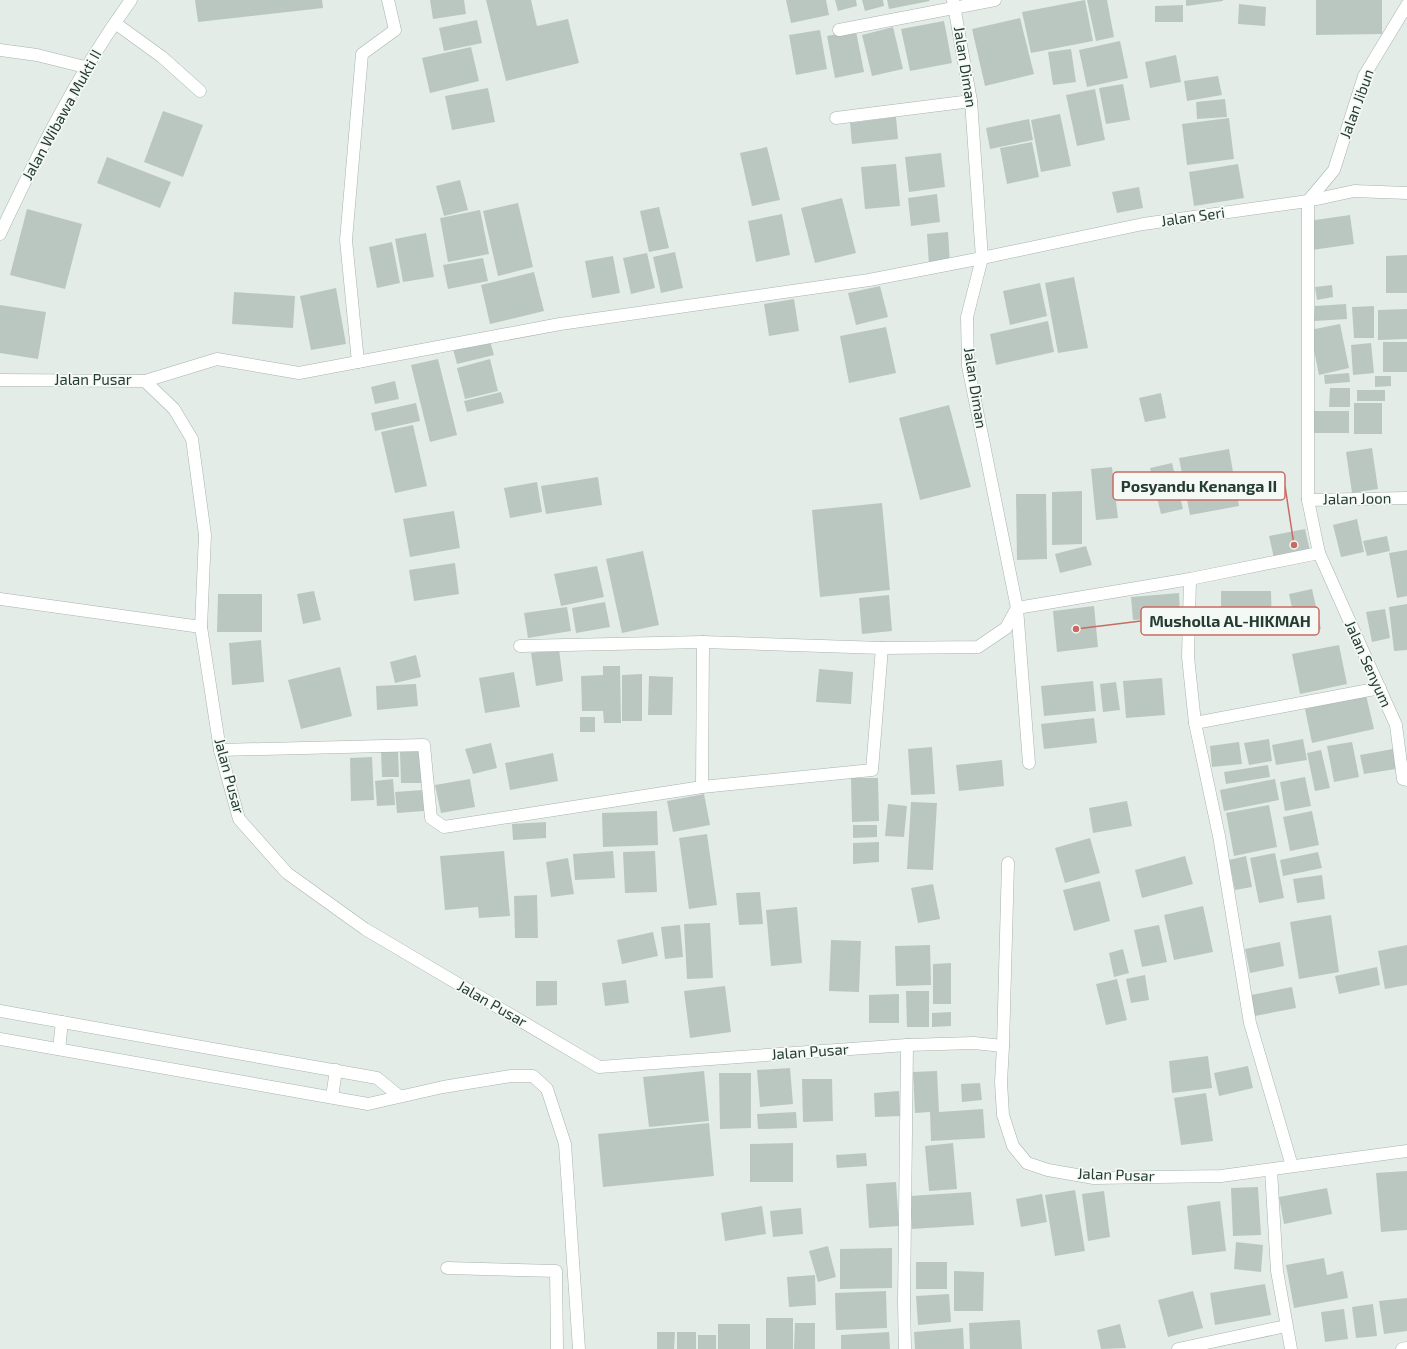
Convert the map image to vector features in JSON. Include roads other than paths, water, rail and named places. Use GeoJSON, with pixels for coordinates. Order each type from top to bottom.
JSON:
{"type":"FeatureCollection","features":[{"type":"Feature","properties":{"kind":"street","name":"Jalan Wibawa Mukti II"},"geometry":{"type":"LineString","coordinates":[[0,234],[26,179],[85,68],[131,0]]}},
{"type":"Feature","properties":{"kind":"street"},"geometry":{"type":"LineString","coordinates":[[358,362],[347,232],[362,54],[395,30],[388,0]]}},
{"type":"Feature","properties":{"kind":"street"},"geometry":{"type":"LineString","coordinates":[[839,30],[955,4],[995,0]]}},
{"type":"Feature","properties":{"kind":"street","name":"Jalan Diman"},"geometry":{"type":"LineString","coordinates":[[955,4],[971,101],[982,258],[967,317],[968,366],[1018,608],[1029,763]]}},
{"type":"Feature","properties":{"kind":"street","name":"Jalan Jibun"},"geometry":{"type":"LineString","coordinates":[[1308,201],[1334,170],[1364,76],[1407,5]]}},
{"type":"Feature","properties":{"kind":"street"},"geometry":{"type":"LineString","coordinates":[[115,23],[162,58],[200,91]]}},
{"type":"Feature","properties":{"kind":"street"},"geometry":{"type":"LineString","coordinates":[[0,50],[37,55],[85,68]]}},
{"type":"Feature","properties":{"kind":"street"},"geometry":{"type":"LineString","coordinates":[[836,118],[971,101]]}},
{"type":"Feature","properties":{"kind":"street","name":"Jalan Seri"},"geometry":{"type":"LineString","coordinates":[[145,381],[217,359],[298,373],[560,324],[870,280],[1143,224],[1308,201],[1354,191],[1407,193]]}},
{"type":"Feature","properties":{"kind":"street","name":"Jalan Senyum"},"geometry":{"type":"LineString","coordinates":[[1308,201],[1308,500],[1319,553],[1396,725],[1405,780]]}},
{"type":"Feature","properties":{"kind":"street","name":"Jalan Pusar"},"geometry":{"type":"LineString","coordinates":[[0,380],[145,381],[174,409],[192,439],[205,535],[201,627],[220,750],[239,819],[287,873],[365,929],[599,1067],[907,1045],[974,1043],[1003,1046],[1001,1082],[1003,1115],[1013,1146],[1027,1164],[1048,1170],[1094,1178],[1221,1176],[1407,1151]]}},
{"type":"Feature","properties":{"kind":"street","name":"Jalan Joon"},"geometry":{"type":"LineString","coordinates":[[1308,500],[1407,498]]}},
{"type":"Feature","properties":{"kind":"street"},"geometry":{"type":"LineString","coordinates":[[520,646],[703,642],[882,648],[978,647],[1006,628],[1018,608],[1190,579],[1319,553]]}},
{"type":"Feature","properties":{"kind":"street"},"geometry":{"type":"LineString","coordinates":[[1190,579],[1188,657],[1196,723],[1219,836],[1250,1022],[1292,1166]]}},
{"type":"Feature","properties":{"kind":"street"},"geometry":{"type":"LineString","coordinates":[[0,599],[201,627]]}},
{"type":"Feature","properties":{"kind":"street"},"geometry":{"type":"LineString","coordinates":[[702,788],[703,642]]}},
{"type":"Feature","properties":{"kind":"street"},"geometry":{"type":"LineString","coordinates":[[220,750],[424,745],[431,818],[444,827],[702,788],[872,770],[882,648]]}},
{"type":"Feature","properties":{"kind":"street"},"geometry":{"type":"LineString","coordinates":[[1196,723],[1380,688]]}},
{"type":"Feature","properties":{"kind":"street"},"geometry":{"type":"LineString","coordinates":[[1003,1046],[1008,863]]}},
{"type":"Feature","properties":{"kind":"street"},"geometry":{"type":"LineString","coordinates":[[0,1012],[377,1078],[399,1096]]}},
{"type":"Feature","properties":{"kind":"street"},"geometry":{"type":"LineString","coordinates":[[59,1049],[62,1022]]}},
{"type":"Feature","properties":{"kind":"street"},"geometry":{"type":"LineString","coordinates":[[0,1039],[368,1104],[399,1096],[510,1076],[533,1076],[547,1088],[565,1144],[579,1349]]}},
{"type":"Feature","properties":{"kind":"street"},"geometry":{"type":"LineString","coordinates":[[905,1349],[904,1273],[907,1045]]}},
{"type":"Feature","properties":{"kind":"street"},"geometry":{"type":"LineString","coordinates":[[332,1097],[336,1070]]}},
{"type":"Feature","properties":{"kind":"street"},"geometry":{"type":"LineString","coordinates":[[1271,1170],[1277,1272],[1291,1349]]}},
{"type":"Feature","properties":{"kind":"street"},"geometry":{"type":"LineString","coordinates":[[447,1268],[556,1271],[558,1349]]}},
{"type":"Feature","properties":{"kind":"street"},"geometry":{"type":"LineString","coordinates":[[1178,1349],[1286,1326]]}},
{"type":"Feature","properties":{"kind":"street"},"geometry":{"type":"LineString","coordinates":[[1402,1349],[1407,1348]]}},
{"type":"Feature","properties":{"kind":"place","name":"Posyandu Kenanga II"},"geometry":{"type":"Point","coordinates":[1294,545]}},
{"type":"Feature","properties":{"kind":"place","name":"Musholla AL-HIKMAH"},"geometry":{"type":"Point","coordinates":[1076,629]}}]}
